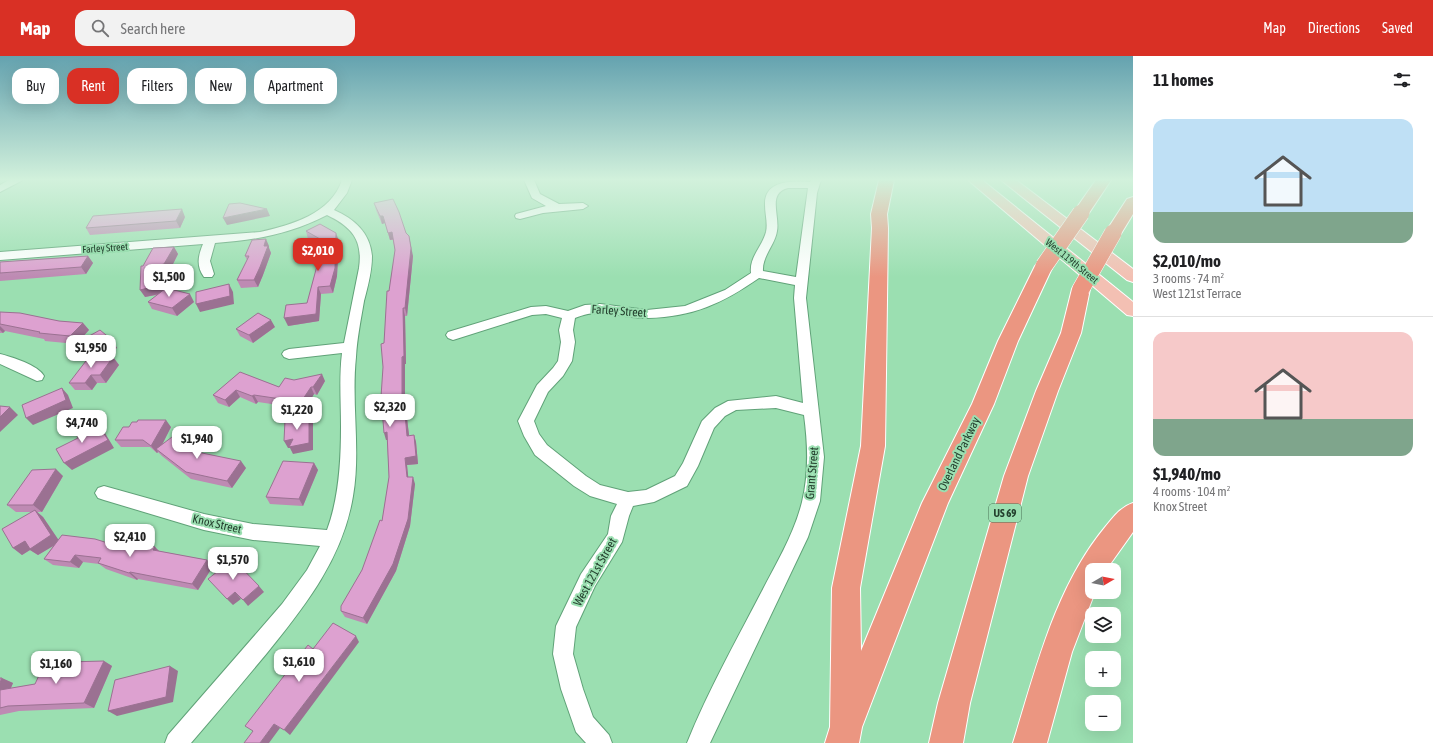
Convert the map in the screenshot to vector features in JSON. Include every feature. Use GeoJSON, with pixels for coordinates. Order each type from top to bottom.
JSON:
{"type":"FeatureCollection","features":[{"type":"Feature","properties":{"kind":"highway"},"geometry":{"type":"LineString","coordinates":[[844,735],[846,588],[873,446],[879,212]]}},
{"type":"Feature","properties":{"kind":"highway","name":"Overland Parkway"},"geometry":{"type":"LineString","coordinates":[[844,735],[935,503],[983,404],[1008,341],[1044,266],[1082,212]]}},
{"type":"Feature","properties":{"kind":"highway","name":"US 69"},"geometry":{"type":"LineString","coordinates":[[946,743],[958,688],[1016,476],[1047,391],[1071,333],[1081,289],[1127,212]]}},
{"type":"Feature","properties":{"kind":"highway"},"geometry":{"type":"LineString","coordinates":[[1030,743],[1070,615],[1094,565],[1121,527],[1133,514]]}},
{"type":"Feature","properties":{"kind":"main road","name":"West 119th Street"},"geometry":{"type":"LineString","coordinates":[[1013,212],[1133,311]]}},
{"type":"Feature","properties":{"kind":"main road","name":"West 119th Street"},"geometry":{"type":"LineString","coordinates":[[1048,212],[1133,278]]}},
{"type":"Feature","properties":{"kind":"street","name":"Farley Street"},"geometry":{"type":"LineString","coordinates":[[0,256],[250,237],[278,232],[325,212]]}},
{"type":"Feature","properties":{"kind":"street"},"geometry":{"type":"LineString","coordinates":[[176,743],[301,597],[327,553],[340,521],[346,491],[349,437],[346,394],[349,348],[359,293],[365,271],[366,255],[360,234],[344,218],[330,212]]}},
{"type":"Feature","properties":{"kind":"street"},"geometry":{"type":"LineString","coordinates":[[520,216],[532,212]]}},
{"type":"Feature","properties":{"kind":"street"},"geometry":{"type":"LineString","coordinates":[[771,212],[773,228],[770,238],[757,261],[757,274],[801,282]]}},
{"type":"Feature","properties":{"kind":"street","name":"Grant Street"},"geometry":{"type":"LineString","coordinates":[[698,743],[716,703],[803,526],[811,502],[816,462],[800,298],[810,212]]}},
{"type":"Feature","properties":{"kind":"street"},"geometry":{"type":"LineString","coordinates":[[208,274],[204,267],[203,259],[210,240]]}},
{"type":"Feature","properties":{"kind":"street","name":"Farley Street"},"geometry":{"type":"LineString","coordinates":[[569,316],[585,309],[600,308],[647,314],[687,310],[715,300],[729,293],[757,274]]}},
{"type":"Feature","properties":{"kind":"street"},"geometry":{"type":"LineString","coordinates":[[453,335],[531,311],[546,310],[569,316],[566,330],[568,342],[565,361],[558,372],[542,389],[526,421],[532,436],[541,450],[580,481],[596,491],[628,499],[648,497],[681,481],[690,466],[708,425],[720,412],[733,405],[776,402],[810,411]]}},
{"type":"Feature","properties":{"kind":"street"},"geometry":{"type":"LineString","coordinates":[[289,354],[349,348]]}},
{"type":"Feature","properties":{"kind":"street"},"geometry":{"type":"LineString","coordinates":[[0,359],[17,364],[37,376]]}},
{"type":"Feature","properties":{"kind":"street","name":"Knox Street"},"geometry":{"type":"LineString","coordinates":[[104,492],[204,522],[246,530],[333,539]]}},
{"type":"Feature","properties":{"kind":"street","name":"West 121st Street"},"geometry":{"type":"LineString","coordinates":[[601,743],[584,724],[572,689],[563,654],[565,633],[566,626],[588,580],[616,536],[620,516],[628,499]]}},
{"type":"Feature","properties":{"kind":"building"},"geometry":{"type":"Polygon","coordinates":[[[143,212],[180,212],[176,221],[86,228],[93,216],[143,212]]]}},
{"type":"Feature","properties":{"kind":"building"},"geometry":{"type":"Polygon","coordinates":[[[226,212],[252,212],[223,218],[226,212]]]}},
{"type":"Feature","properties":{"kind":"building"},"geometry":{"type":"Polygon","coordinates":[[[378,212],[399,212],[406,233],[409,236],[411,248],[405,308],[403,308],[404,356],[402,357],[402,402],[404,402],[407,436],[414,435],[416,456],[405,458],[407,477],[413,477],[408,519],[393,564],[363,618],[341,611],[341,606],[362,570],[380,520],[382,521],[389,477],[387,432],[384,433],[381,397],[383,367],[381,344],[384,343],[387,291],[389,291],[395,250],[392,232],[388,233],[383,216],[380,216],[378,212]]]}},
{"type":"Feature","properties":{"kind":"building"},"geometry":{"type":"Polygon","coordinates":[[[320,224],[336,233],[335,268],[330,286],[318,287],[316,314],[284,318],[286,305],[307,303],[318,262],[320,239],[306,231],[320,224]]]}},
{"type":"Feature","properties":{"kind":"building"},"geometry":{"type":"Polygon","coordinates":[[[266,239],[264,246],[268,246],[254,280],[237,280],[249,256],[245,256],[252,240],[266,239]]]}},
{"type":"Feature","properties":{"kind":"building"},"geometry":{"type":"Polygon","coordinates":[[[174,247],[164,264],[160,265],[160,285],[140,290],[141,266],[143,266],[153,248],[174,247]]]}},
{"type":"Feature","properties":{"kind":"building"},"geometry":{"type":"Polygon","coordinates":[[[88,256],[81,267],[0,273],[0,262],[88,256]]]}},
{"type":"Feature","properties":{"kind":"building"},"geometry":{"type":"Polygon","coordinates":[[[229,284],[230,296],[196,304],[196,292],[229,284]]]}},
{"type":"Feature","properties":{"kind":"building"},"geometry":{"type":"Polygon","coordinates":[[[166,288],[190,294],[172,308],[148,302],[166,288]]]}},
{"type":"Feature","properties":{"kind":"building"},"geometry":{"type":"Polygon","coordinates":[[[0,312],[20,313],[59,321],[83,323],[70,336],[39,333],[40,332],[0,324],[0,312]]]}},
{"type":"Feature","properties":{"kind":"building"},"geometry":{"type":"Polygon","coordinates":[[[258,313],[271,320],[249,335],[236,329],[258,313]]]}},
{"type":"Feature","properties":{"kind":"building"},"geometry":{"type":"Polygon","coordinates":[[[100,330],[112,340],[94,350],[82,340],[100,330]]]}},
{"type":"Feature","properties":{"kind":"building"},"geometry":{"type":"Polygon","coordinates":[[[89,357],[113,357],[100,375],[91,375],[85,383],[69,383],[89,357]]]}},
{"type":"Feature","properties":{"kind":"building"},"geometry":{"type":"Polygon","coordinates":[[[240,372],[279,387],[285,378],[294,380],[322,374],[301,402],[254,395],[252,396],[236,390],[225,400],[213,395],[240,372]]]}},
{"type":"Feature","properties":{"kind":"building"},"geometry":{"type":"Polygon","coordinates":[[[62,388],[66,400],[26,418],[22,405],[62,388]]]}},
{"type":"Feature","properties":{"kind":"building"},"geometry":{"type":"Polygon","coordinates":[[[0,406],[10,407],[0,417],[0,406]]]}},
{"type":"Feature","properties":{"kind":"building"},"geometry":{"type":"Polygon","coordinates":[[[309,415],[309,443],[289,447],[293,439],[284,441],[285,420],[309,415]]]}},
{"type":"Feature","properties":{"kind":"building"},"geometry":{"type":"Polygon","coordinates":[[[138,420],[166,420],[151,446],[143,440],[115,440],[123,427],[129,427],[132,422],[137,422],[138,420]]]}},
{"type":"Feature","properties":{"kind":"building"},"geometry":{"type":"Polygon","coordinates":[[[99,426],[108,440],[64,463],[56,449],[78,438],[76,434],[86,428],[88,432],[99,426]]]}},
{"type":"Feature","properties":{"kind":"building"},"geometry":{"type":"Polygon","coordinates":[[[176,434],[202,453],[241,461],[227,481],[186,472],[156,449],[176,434]]]}},
{"type":"Feature","properties":{"kind":"building"},"geometry":{"type":"Polygon","coordinates":[[[283,461],[314,463],[299,499],[266,497],[283,461]]]}},
{"type":"Feature","properties":{"kind":"building"},"geometry":{"type":"Polygon","coordinates":[[[56,469],[33,505],[7,505],[32,470],[56,469]]]}},
{"type":"Feature","properties":{"kind":"building"},"geometry":{"type":"Polygon","coordinates":[[[35,510],[51,535],[30,549],[25,541],[13,548],[2,529],[35,510]]]}},
{"type":"Feature","properties":{"kind":"building"},"geometry":{"type":"Polygon","coordinates":[[[62,535],[95,539],[127,549],[130,545],[136,547],[140,542],[155,547],[153,550],[207,560],[192,584],[129,573],[98,563],[101,558],[75,555],[70,562],[44,559],[62,535]]]}},
{"type":"Feature","properties":{"kind":"building"},"geometry":{"type":"Polygon","coordinates":[[[233,559],[259,586],[243,600],[235,592],[227,599],[208,579],[233,559]]]}},
{"type":"Feature","properties":{"kind":"building"},"geometry":{"type":"Polygon","coordinates":[[[333,623],[356,636],[284,730],[274,724],[260,743],[244,743],[253,731],[245,726],[308,645],[313,649],[333,623]]]}},
{"type":"Feature","properties":{"kind":"building"},"geometry":{"type":"Polygon","coordinates":[[[56,657],[70,657],[67,662],[104,661],[84,703],[8,706],[0,708],[0,690],[35,684],[41,671],[50,671],[56,657]]]}},
{"type":"Feature","properties":{"kind":"building"},"geometry":{"type":"Polygon","coordinates":[[[170,666],[166,697],[108,711],[115,680],[170,666]]]}}]}
